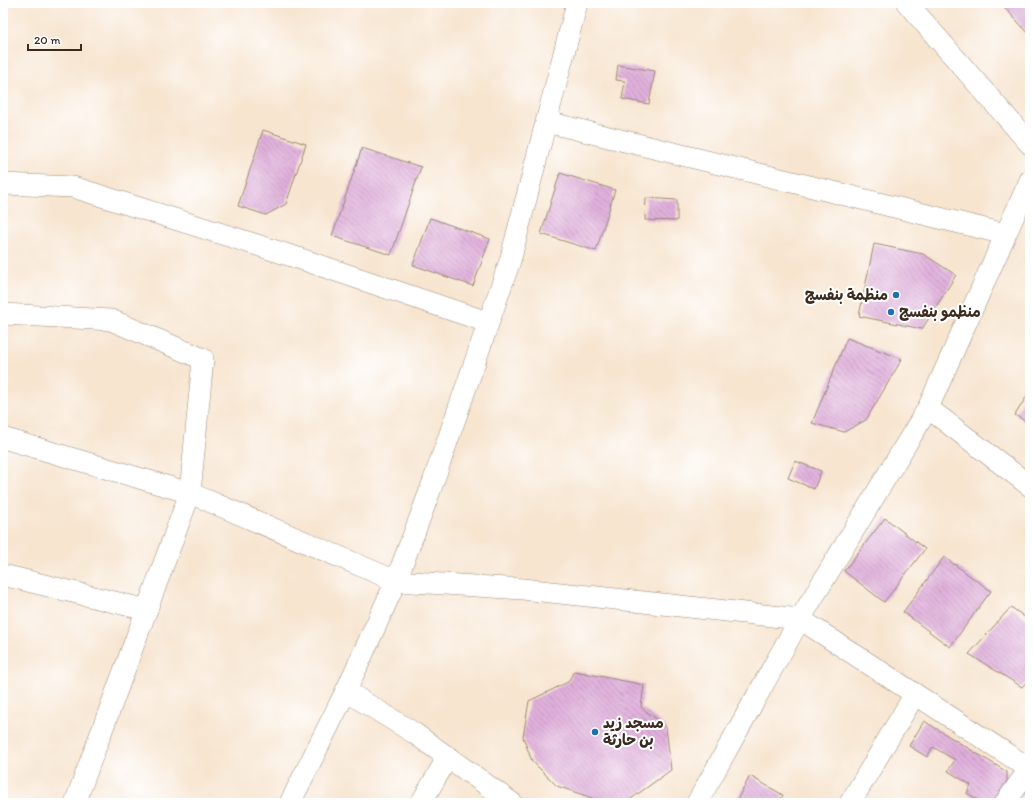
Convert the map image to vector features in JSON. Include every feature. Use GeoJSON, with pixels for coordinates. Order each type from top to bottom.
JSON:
{"type":"FeatureCollection","features":[{"type":"Feature","properties":{"kind":"street"},"geometry":{"type":"LineString","coordinates":[[290,803],[346,691],[396,581],[430,491],[487,322],[510,261],[577,3]]}},
{"type":"Feature","properties":{"kind":"street"},"geometry":{"type":"LineString","coordinates":[[907,3],[1030,144]]}},
{"type":"Feature","properties":{"kind":"street"},"geometry":{"type":"LineString","coordinates":[[546,122],[1006,234]]}},
{"type":"Feature","properties":{"kind":"street"},"geometry":{"type":"LineString","coordinates":[[697,803],[800,619],[928,408],[1030,180]]}},
{"type":"Feature","properties":{"kind":"street"},"geometry":{"type":"LineString","coordinates":[[3,184],[73,187],[298,258],[487,322]]}},
{"type":"Feature","properties":{"kind":"street"},"geometry":{"type":"LineString","coordinates":[[3,314],[111,320],[203,359],[190,493],[75,803]]}},
{"type":"Feature","properties":{"kind":"street"},"geometry":{"type":"LineString","coordinates":[[928,408],[1030,486]]}},
{"type":"Feature","properties":{"kind":"street"},"geometry":{"type":"LineString","coordinates":[[3,438],[190,493],[396,581],[523,589],[800,619],[1030,769],[1005,803]]}},
{"type":"Feature","properties":{"kind":"street"},"geometry":{"type":"LineString","coordinates":[[3,574],[147,610]]}},
{"type":"Feature","properties":{"kind":"street"},"geometry":{"type":"LineString","coordinates":[[346,691],[414,733],[512,803]]}},
{"type":"Feature","properties":{"kind":"street"},"geometry":{"type":"LineString","coordinates":[[850,803],[915,694]]}},
{"type":"Feature","properties":{"kind":"street"},"geometry":{"type":"LineString","coordinates":[[421,803],[448,757]]}},
{"type":"Feature","properties":{"kind":"building"},"geometry":{"type":"Polygon","coordinates":[[[1010,3],[1030,3],[1030,35],[1005,8],[1010,3]]]}},
{"type":"Feature","properties":{"kind":"building"},"geometry":{"type":"Polygon","coordinates":[[[618,65],[655,71],[649,104],[622,99],[625,81],[616,80],[618,65]]]}},
{"type":"Feature","properties":{"kind":"building"},"geometry":{"type":"Polygon","coordinates":[[[263,130],[306,144],[286,204],[266,215],[238,206],[263,130]]]}},
{"type":"Feature","properties":{"kind":"building"},"geometry":{"type":"Polygon","coordinates":[[[362,148],[421,167],[391,255],[332,236],[362,148]]]}},
{"type":"Feature","properties":{"kind":"building"},"geometry":{"type":"Polygon","coordinates":[[[560,173],[615,190],[596,251],[541,234],[560,173]]]}},
{"type":"Feature","properties":{"kind":"building"},"geometry":{"type":"Polygon","coordinates":[[[646,198],[677,200],[677,221],[645,220],[646,198]]]}},
{"type":"Feature","properties":{"kind":"building"},"geometry":{"type":"Polygon","coordinates":[[[430,218],[490,239],[473,286],[413,265],[430,218]]]}},
{"type":"Feature","properties":{"kind":"building"},"geometry":{"type":"Polygon","coordinates":[[[874,244],[923,254],[956,275],[922,329],[859,316],[874,244]]]}},
{"type":"Feature","properties":{"kind":"building"},"geometry":{"type":"Polygon","coordinates":[[[847,338],[902,359],[866,420],[844,432],[812,423],[847,338]]]}},
{"type":"Feature","properties":{"kind":"building"},"geometry":{"type":"Polygon","coordinates":[[[1030,391],[1030,424],[1015,415],[1030,391]]]}},
{"type":"Feature","properties":{"kind":"building"},"geometry":{"type":"Polygon","coordinates":[[[795,461],[821,471],[814,489],[788,478],[795,461]]]}},
{"type":"Feature","properties":{"kind":"building"},"geometry":{"type":"Polygon","coordinates":[[[885,518],[925,549],[884,602],[844,571],[885,518]]]}},
{"type":"Feature","properties":{"kind":"building"},"geometry":{"type":"Polygon","coordinates":[[[944,557],[991,591],[950,647],[903,612],[944,557]]]}},
{"type":"Feature","properties":{"kind":"building"},"geometry":{"type":"Polygon","coordinates":[[[1011,607],[1030,621],[1030,678],[1022,687],[969,654],[1011,607]]]}},
{"type":"Feature","properties":{"kind":"building","name":"مسجد زيد بن حارثة"},"geometry":{"type":"Polygon","coordinates":[[[574,671],[644,685],[641,707],[666,727],[671,770],[628,801],[595,799],[557,786],[532,761],[523,737],[529,701],[568,682],[574,671]]]}},
{"type":"Feature","properties":{"kind":"building"},"geometry":{"type":"Polygon","coordinates":[[[924,721],[1007,772],[1007,781],[993,803],[983,803],[967,793],[971,785],[948,771],[955,760],[933,747],[927,757],[909,746],[924,721]]]}},
{"type":"Feature","properties":{"kind":"building"},"geometry":{"type":"Polygon","coordinates":[[[750,776],[783,795],[779,803],[735,803],[750,776]]]}},
{"type":"Feature","properties":{"kind":"place","name":"منظمة بنفسج"},"geometry":{"type":"Point","coordinates":[896,295]}},
{"type":"Feature","properties":{"kind":"place","name":"منظمو بنفسج"},"geometry":{"type":"Point","coordinates":[891,312]}},
{"type":"Feature","properties":{"kind":"place","name":"مسجد زيد بن حارثة"},"geometry":{"type":"Point","coordinates":[595,732]}}]}
